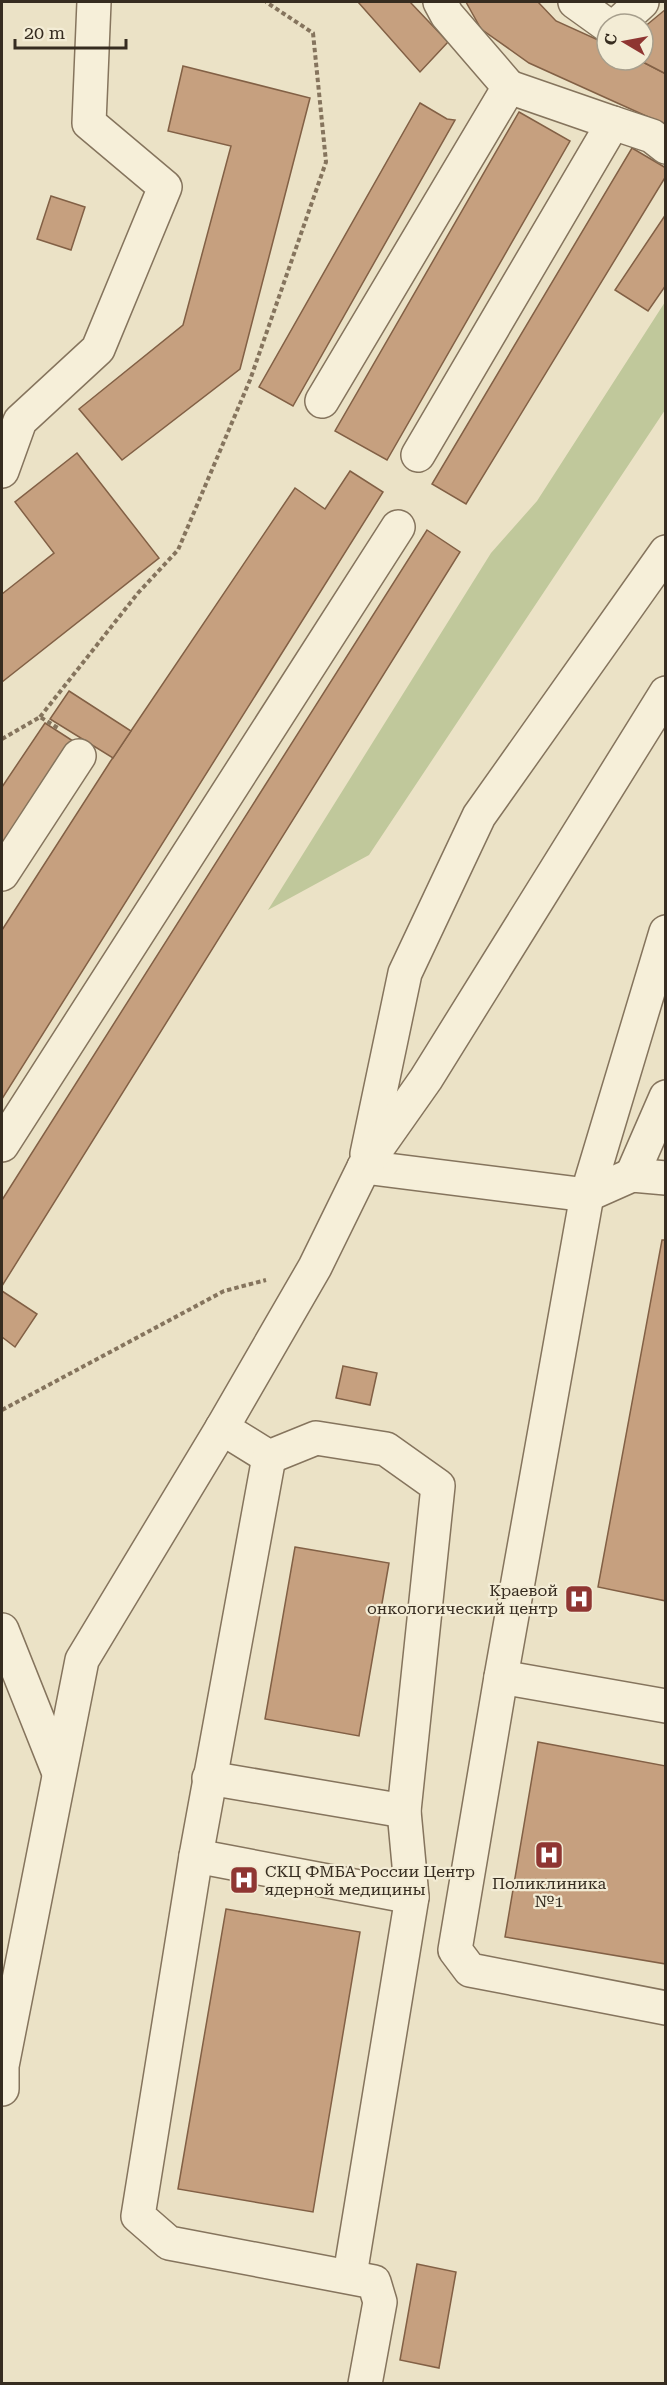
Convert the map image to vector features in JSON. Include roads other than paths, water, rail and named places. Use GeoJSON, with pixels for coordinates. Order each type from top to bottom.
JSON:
{"type":"FeatureCollection","features":[{"type":"Feature","properties":{"kind":"lane"},"geometry":{"type":"LineString","coordinates":[[2,471],[20,421],[98,349],[165,187],[89,123],[94,2]]}},
{"type":"Feature","properties":{"kind":"lane"},"geometry":{"type":"LineString","coordinates":[[440,2],[447,15],[509,87],[652,136],[666,147]]}},
{"type":"Feature","properties":{"kind":"lane"},"geometry":{"type":"LineString","coordinates":[[574,2],[595,17]]}},
{"type":"Feature","properties":{"kind":"lane"},"geometry":{"type":"LineString","coordinates":[[322,401],[509,87]]}},
{"type":"Feature","properties":{"kind":"lane"},"geometry":{"type":"LineString","coordinates":[[418,455],[613,123]]}},
{"type":"Feature","properties":{"kind":"lane"},"geometry":{"type":"LineString","coordinates":[[2,1145],[398,527]]}},
{"type":"Feature","properties":{"kind":"lane"},"geometry":{"type":"LineString","coordinates":[[364,1167],[405,973],[479,816],[666,552]]}},
{"type":"Feature","properties":{"kind":"lane"},"geometry":{"type":"LineString","coordinates":[[2,2089],[2,2066],[82,1660],[222,1428],[315,1267],[364,1167],[426,1079],[666,693]]}},
{"type":"Feature","properties":{"kind":"lane"},"geometry":{"type":"LineString","coordinates":[[2,874],[79,756]]}},
{"type":"Feature","properties":{"kind":"lane"},"geometry":{"type":"LineString","coordinates":[[666,932],[587,1195],[501,1677],[456,1950],[470,1970],[666,2008]]}},
{"type":"Feature","properties":{"kind":"lane"},"geometry":{"type":"LineString","coordinates":[[632,1175],[666,1097]]}},
{"type":"Feature","properties":{"kind":"lane"},"geometry":{"type":"LineString","coordinates":[[364,1167],[587,1195],[632,1175],[666,1178]]}},
{"type":"Feature","properties":{"kind":"lane"},"geometry":{"type":"LineString","coordinates":[[222,1428],[269,1457]]}},
{"type":"Feature","properties":{"kind":"lane"},"geometry":{"type":"LineString","coordinates":[[269,1457],[316,1438],[386,1449],[438,1486],[404,1810],[412,1897],[350,2276]]}},
{"type":"Feature","properties":{"kind":"lane"},"geometry":{"type":"LineString","coordinates":[[269,1457],[209,1778],[138,2216],[169,2243],[374,2282],[380,2302],[365,2384]]}},
{"type":"Feature","properties":{"kind":"lane"},"geometry":{"type":"LineString","coordinates":[[2,1630],[59,1773]]}},
{"type":"Feature","properties":{"kind":"lane"},"geometry":{"type":"LineString","coordinates":[[501,1677],[666,1706]]}},
{"type":"Feature","properties":{"kind":"lane"},"geometry":{"type":"LineString","coordinates":[[209,1778],[404,1810]]}},
{"type":"Feature","properties":{"kind":"lane"},"geometry":{"type":"LineString","coordinates":[[196,1856],[412,1897]]}},
{"type":"Feature","properties":{"kind":"place","name":"Краевой онкологический центр"},"geometry":{"type":"Point","coordinates":[579,1599]}},
{"type":"Feature","properties":{"kind":"place","name":"Поликлиника №1"},"geometry":{"type":"Point","coordinates":[549,1855]}},
{"type":"Feature","properties":{"kind":"place","name":"СКЦ ФМБА России Центр ядерной медицины"},"geometry":{"type":"Point","coordinates":[244,1880]}}]}
